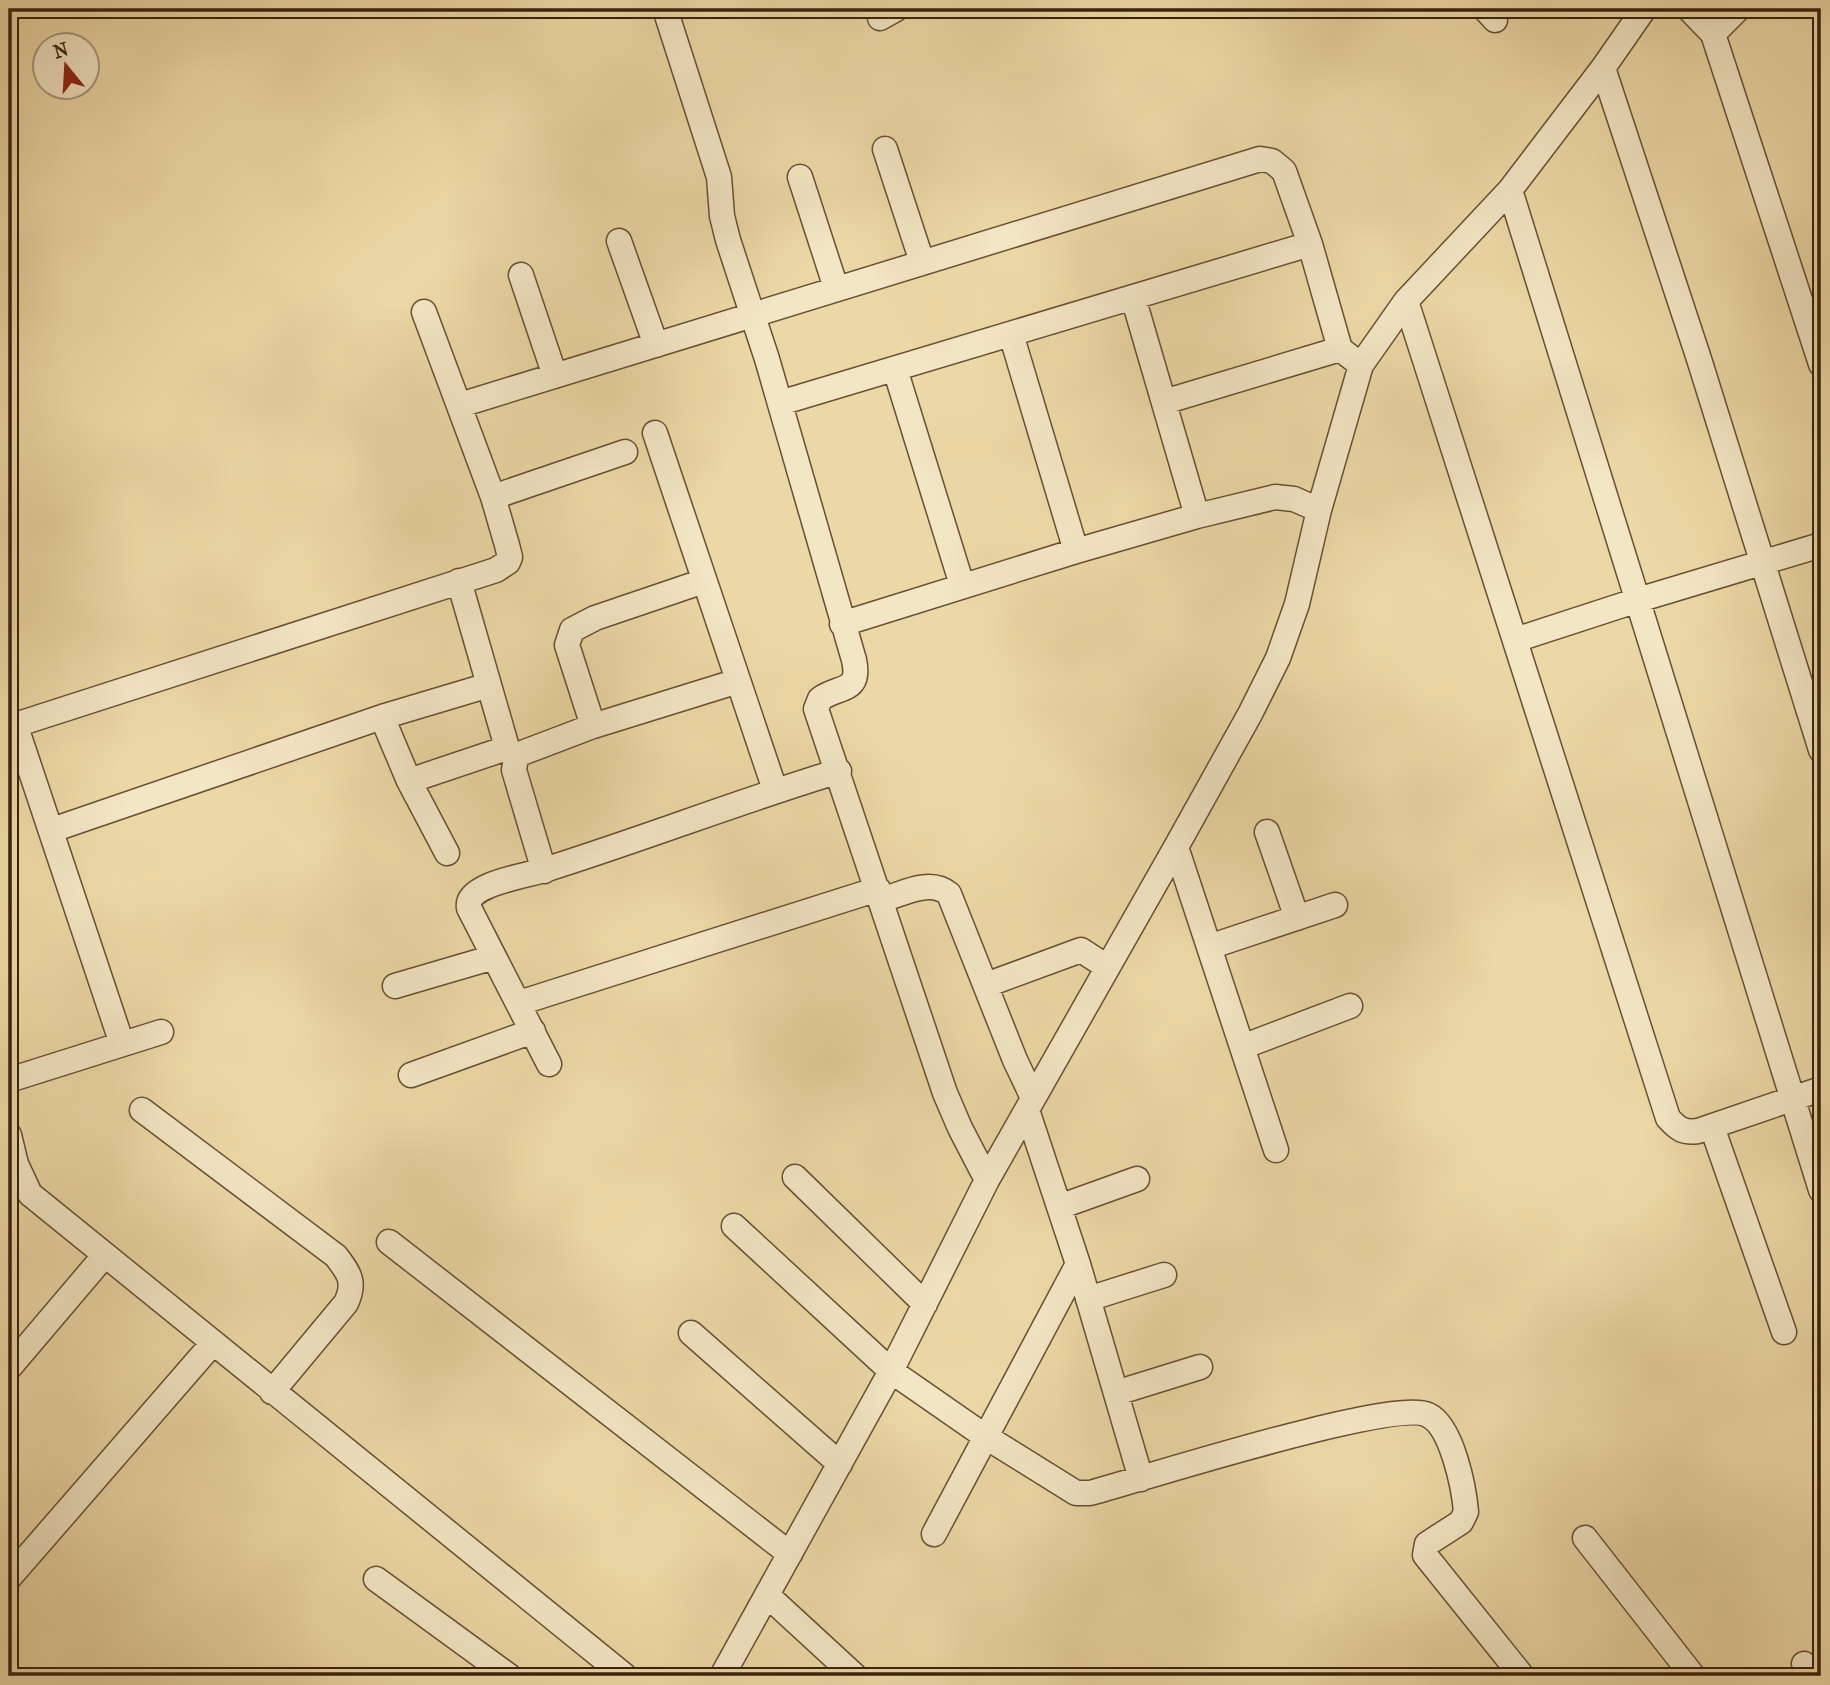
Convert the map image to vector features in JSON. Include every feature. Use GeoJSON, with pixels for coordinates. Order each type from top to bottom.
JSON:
{"type":"FeatureCollection","features":[{"type":"Feature","properties":{"kind":"street"},"geometry":{"type":"LineString","coordinates":[[665,9],[719,177],[724,227],[767,359],[842,624],[855,660],[855,681],[820,699],[816,709],[945,1093],[972,1155],[987,1180]]}},
{"type":"Feature","properties":{"kind":"street"},"geometry":{"type":"LineString","coordinates":[[722,1676],[891,1371],[987,1180],[1250,714],[1278,658],[1297,604],[1319,510],[1361,365],[1406,301],[1510,190],[1603,68],[1644,9]]}},
{"type":"Feature","properties":{"kind":"street"},"geometry":{"type":"LineString","coordinates":[[1689,9],[1713,34],[1821,364]]}},
{"type":"Feature","properties":{"kind":"street"},"geometry":{"type":"LineString","coordinates":[[1713,34],[1738,9]]}},
{"type":"Feature","properties":{"kind":"street"},"geometry":{"type":"LineString","coordinates":[[1603,68],[1699,359],[1821,750]]}},
{"type":"Feature","properties":{"kind":"street"},"geometry":{"type":"LineString","coordinates":[[885,149],[922,262]]}},
{"type":"Feature","properties":{"kind":"street"},"geometry":{"type":"LineString","coordinates":[[460,405],[1260,159],[1272,161],[1284,171],[1310,244],[1340,349],[1361,365]]}},
{"type":"Feature","properties":{"kind":"street"},"geometry":{"type":"LineString","coordinates":[[800,177],[836,288]]}},
{"type":"Feature","properties":{"kind":"street"},"geometry":{"type":"LineString","coordinates":[[1510,190],[1821,1190]]}},
{"type":"Feature","properties":{"kind":"street"},"geometry":{"type":"LineString","coordinates":[[620,241],[656,345]]}},
{"type":"Feature","properties":{"kind":"street"},"geometry":{"type":"LineString","coordinates":[[779,403],[1310,244]]}},
{"type":"Feature","properties":{"kind":"street"},"geometry":{"type":"LineString","coordinates":[[521,275],[555,376]]}},
{"type":"Feature","properties":{"kind":"street"},"geometry":{"type":"LineString","coordinates":[[1133,298],[1197,516]]}},
{"type":"Feature","properties":{"kind":"street"},"geometry":{"type":"LineString","coordinates":[[1406,301],[1664,1108],[1678,1129],[1686,1133],[1712,1127],[1821,1088]]}},
{"type":"Feature","properties":{"kind":"street"},"geometry":{"type":"LineString","coordinates":[[122,1044],[52,830],[12,725],[496,570],[508,562],[510,557],[493,497],[424,312]]}},
{"type":"Feature","properties":{"kind":"street"},"geometry":{"type":"LineString","coordinates":[[1011,334],[1076,551]]}},
{"type":"Feature","properties":{"kind":"street"},"geometry":{"type":"LineString","coordinates":[[1164,402],[1340,349]]}},
{"type":"Feature","properties":{"kind":"street"},"geometry":{"type":"LineString","coordinates":[[895,369],[962,585]]}},
{"type":"Feature","properties":{"kind":"street"},"geometry":{"type":"LineString","coordinates":[[655,433],[775,790]]}},
{"type":"Feature","properties":{"kind":"street"},"geometry":{"type":"LineString","coordinates":[[493,497],[625,452]]}},
{"type":"Feature","properties":{"kind":"street"},"geometry":{"type":"LineString","coordinates":[[842,624],[1076,551],[1275,496],[1294,499],[1319,510]]}},
{"type":"Feature","properties":{"kind":"street"},"geometry":{"type":"LineString","coordinates":[[1515,639],[1821,545]]}},
{"type":"Feature","properties":{"kind":"street"},"geometry":{"type":"LineString","coordinates":[[409,781],[504,748],[505,738],[459,581]]}},
{"type":"Feature","properties":{"kind":"street"},"geometry":{"type":"LineString","coordinates":[[593,726],[567,645],[572,630],[595,618],[704,581]]}},
{"type":"Feature","properties":{"kind":"street"},"geometry":{"type":"LineString","coordinates":[[544,870],[514,770],[514,761],[522,753],[593,726],[738,681]]}},
{"type":"Feature","properties":{"kind":"street"},"geometry":{"type":"LineString","coordinates":[[52,830],[382,717],[489,685]]}},
{"type":"Feature","properties":{"kind":"street"},"geometry":{"type":"LineString","coordinates":[[382,717],[409,781],[447,853]]}},
{"type":"Feature","properties":{"kind":"street"},"geometry":{"type":"LineString","coordinates":[[549,1064],[469,908],[469,899],[484,887],[544,870],[775,790],[839,771]]}},
{"type":"Feature","properties":{"kind":"street"},"geometry":{"type":"LineString","coordinates":[[1267,832],[1297,918]]}},
{"type":"Feature","properties":{"kind":"street"},"geometry":{"type":"LineString","coordinates":[[1176,846],[1276,1150]]}},
{"type":"Feature","properties":{"kind":"street"},"geometry":{"type":"LineString","coordinates":[[519,1003],[880,895],[926,886],[943,889],[953,902],[1030,1104],[1141,1479]]}},
{"type":"Feature","properties":{"kind":"street"},"geometry":{"type":"LineString","coordinates":[[1209,947],[1335,905]]}},
{"type":"Feature","properties":{"kind":"street"},"geometry":{"type":"LineString","coordinates":[[986,985],[1081,950],[1107,967]]}},
{"type":"Feature","properties":{"kind":"street"},"geometry":{"type":"LineString","coordinates":[[396,986],[494,957]]}},
{"type":"Feature","properties":{"kind":"street"},"geometry":{"type":"LineString","coordinates":[[1242,1047],[1350,1006]]}},
{"type":"Feature","properties":{"kind":"street"},"geometry":{"type":"LineString","coordinates":[[411,1075],[533,1031]]}},
{"type":"Feature","properties":{"kind":"street"},"geometry":{"type":"LineString","coordinates":[[9,1080],[161,1032]]}},
{"type":"Feature","properties":{"kind":"street"},"geometry":{"type":"LineString","coordinates":[[142,1110],[336,1256],[352,1280],[351,1293],[346,1303],[272,1392]]}},
{"type":"Feature","properties":{"kind":"street"},"geometry":{"type":"LineString","coordinates":[[1712,1127],[1784,1332]]}},
{"type":"Feature","properties":{"kind":"street"},"geometry":{"type":"LineString","coordinates":[[9,1135],[16,1164],[30,1194],[625,1676]]}},
{"type":"Feature","properties":{"kind":"street"},"geometry":{"type":"LineString","coordinates":[[795,1177],[925,1304]]}},
{"type":"Feature","properties":{"kind":"street"},"geometry":{"type":"LineString","coordinates":[[1059,1207],[1137,1179]]}},
{"type":"Feature","properties":{"kind":"street"},"geometry":{"type":"LineString","coordinates":[[734,1226],[891,1371],[986,1437],[1076,1493],[1090,1493],[1298,1434],[1355,1421],[1399,1412],[1414,1411],[1428,1415],[1437,1421],[1452,1448],[1466,1512],[1461,1522],[1427,1544],[1425,1555],[1522,1676]]}},
{"type":"Feature","properties":{"kind":"street"},"geometry":{"type":"LineString","coordinates":[[389,1242],[790,1554]]}},
{"type":"Feature","properties":{"kind":"street"},"geometry":{"type":"LineString","coordinates":[[9,1368],[104,1256]]}},
{"type":"Feature","properties":{"kind":"street"},"geometry":{"type":"LineString","coordinates":[[934,1534],[1078,1264]]}},
{"type":"Feature","properties":{"kind":"street"},"geometry":{"type":"LineString","coordinates":[[1088,1299],[1164,1275]]}},
{"type":"Feature","properties":{"kind":"street"},"geometry":{"type":"LineString","coordinates":[[691,1333],[840,1464]]}},
{"type":"Feature","properties":{"kind":"street"},"geometry":{"type":"LineString","coordinates":[[9,1578],[213,1343]]}},
{"type":"Feature","properties":{"kind":"street"},"geometry":{"type":"LineString","coordinates":[[1116,1393],[1199,1367]]}},
{"type":"Feature","properties":{"kind":"street"},"geometry":{"type":"LineString","coordinates":[[1585,1538],[1693,1676]]}},
{"type":"Feature","properties":{"kind":"street"},"geometry":{"type":"LineString","coordinates":[[376,1578],[509,1676]]}},
{"type":"Feature","properties":{"kind":"street"},"geometry":{"type":"LineString","coordinates":[[767,1595],[855,1676]]}}]}
